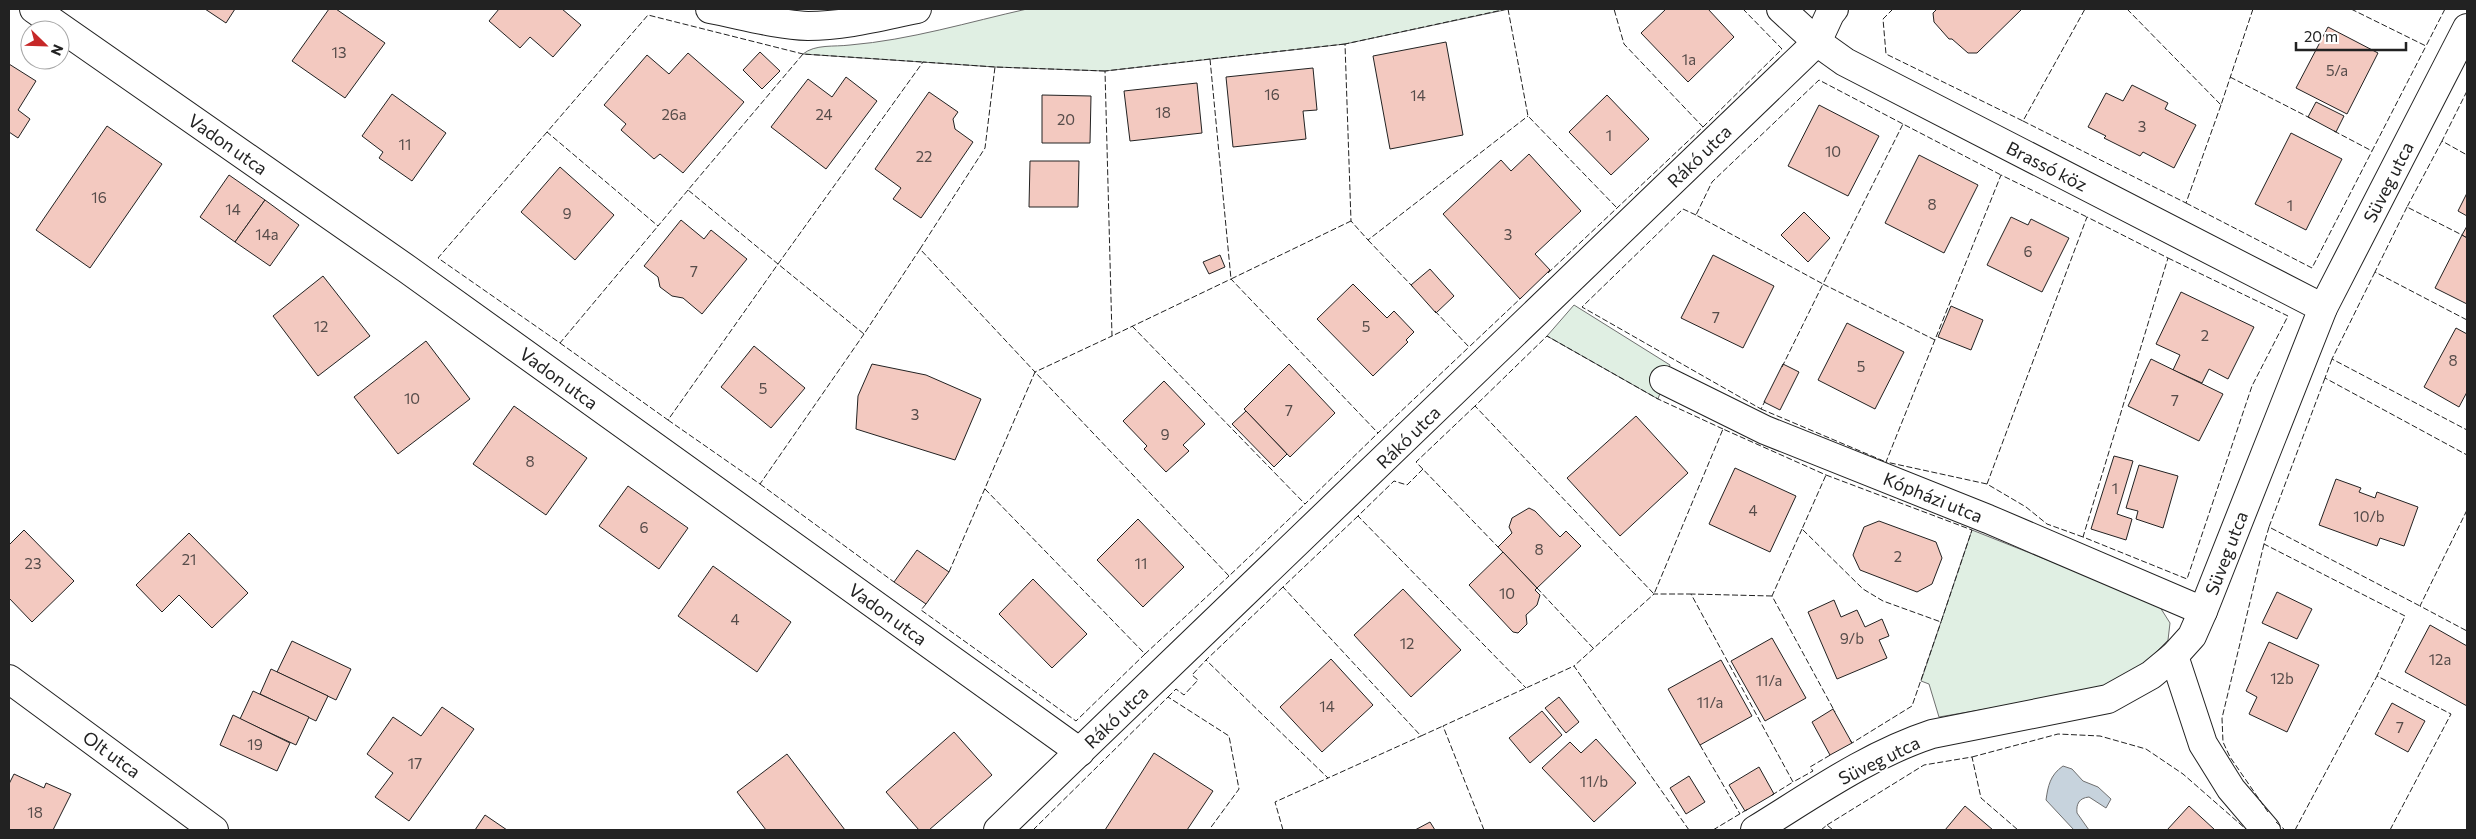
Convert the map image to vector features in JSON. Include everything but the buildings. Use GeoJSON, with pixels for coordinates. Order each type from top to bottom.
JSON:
{"type":"FeatureCollection","features":[{"type":"Feature","properties":{"kind":"street","name":"Vadon utca"},"geometry":{"type":"LineString","coordinates":[[34,9],[407,269],[1080,752]]}},
{"type":"Feature","properties":{"kind":"street"},"geometry":{"type":"LineString","coordinates":[[710,9],[807,26],[849,22],[917,9]]}},
{"type":"Feature","properties":{"kind":"street","name":"Brassó köz"},"geometry":{"type":"LineString","coordinates":[[1781,9],[1817,42],[1845,62],[2323,308]]}},
{"type":"Feature","properties":{"kind":"street"},"geometry":{"type":"LineString","coordinates":[[1817,42],[1834,9]]}},
{"type":"Feature","properties":{"kind":"street","name":"Süveg utca"},"geometry":{"type":"LineString","coordinates":[[1755,830],[1874,758],[1906,742],[1932,734],[2108,699],[2151,675],[2174,656],[2192,636],[2323,308],[2467,28]]}},
{"type":"Feature","properties":{"kind":"street","name":"Rákó utca"},"geometry":{"type":"LineString","coordinates":[[998,830],[1817,42]]}},
{"type":"Feature","properties":{"kind":"street","name":"Kópházi utca"},"geometry":{"type":"LineString","coordinates":[[1664,380],[1765,430],[1988,519],[2203,611]]}},
{"type":"Feature","properties":{"kind":"street"},"geometry":{"type":"LineString","coordinates":[[2174,656],[2203,744],[2231,789],[2266,830]]}},
{"type":"Feature","properties":{"kind":"street","name":"Olt utca"},"geometry":{"type":"LineString","coordinates":[[9,679],[214,830]]}},
{"type":"Feature","properties":{"kind":"green space"},"geometry":{"type":"Polygon","coordinates":[[[1027,9],[1509,9],[1345,44],[1105,71],[995,67],[803,54],[819,47],[872,43],[917,35],[1027,9]]]}},
{"type":"Feature","properties":{"kind":"green space"},"geometry":{"type":"Polygon","coordinates":[[[1574,305],[1670,365],[1658,399],[1547,336],[1574,305]]]}},
{"type":"Feature","properties":{"kind":"green space"},"geometry":{"type":"Polygon","coordinates":[[[1972,530],[2158,604],[2170,623],[2168,640],[2137,671],[2091,691],[1939,717],[1929,684],[1921,681],[1972,530]]]}},
{"type":"Feature","properties":{"kind":"shaded area"},"geometry":{"type":"Polygon","coordinates":[[[2063,766],[2072,769],[2083,781],[2098,787],[2111,799],[2106,808],[2089,797],[2079,802],[2077,813],[2089,830],[2074,830],[2046,800],[2050,781],[2063,766]]]}},
{"type":"Feature","properties":{"kind":"fence"},"geometry":{"type":"LineString","coordinates":[[1507,9],[1345,44],[1351,221],[1368,240],[1528,116]]}},
{"type":"Feature","properties":{"kind":"fence"},"geometry":{"type":"LineString","coordinates":[[1508,9],[1528,116],[1617,208]]}},
{"type":"Feature","properties":{"kind":"fence"},"geometry":{"type":"LineString","coordinates":[[1548,273],[1703,127],[1624,44],[1614,9]]}},
{"type":"Feature","properties":{"kind":"fence"},"geometry":{"type":"LineString","coordinates":[[1703,127],[1782,49],[1743,9]]}},
{"type":"Feature","properties":{"kind":"fence"},"geometry":{"type":"LineString","coordinates":[[1893,9],[1883,19],[1886,54],[2023,121],[2085,9]]}},
{"type":"Feature","properties":{"kind":"fence"},"geometry":{"type":"LineString","coordinates":[[2127,9],[2221,105],[2253,9]]}},
{"type":"Feature","properties":{"kind":"fence"},"geometry":{"type":"LineString","coordinates":[[2351,9],[2426,46],[2445,9]]}},
{"type":"Feature","properties":{"kind":"fence"},"geometry":{"type":"LineString","coordinates":[[688,190],[658,226],[547,132],[648,15],[803,54]]}},
{"type":"Feature","properties":{"kind":"fence"},"geometry":{"type":"LineString","coordinates":[[1345,44],[1210,59],[1231,279],[1351,221]]}},
{"type":"Feature","properties":{"kind":"fence"},"geometry":{"type":"LineString","coordinates":[[2334,131],[2372,151],[2426,46]]}},
{"type":"Feature","properties":{"kind":"fence"},"geometry":{"type":"LineString","coordinates":[[560,343],[668,420],[778,264],[688,190],[803,54],[923,62]]}},
{"type":"Feature","properties":{"kind":"fence"},"geometry":{"type":"LineString","coordinates":[[1210,59],[1105,71],[1112,336],[1231,279],[1378,433],[1469,347]]}},
{"type":"Feature","properties":{"kind":"fence"},"geometry":{"type":"LineString","coordinates":[[920,249],[864,334],[778,264],[923,62],[995,67]]}},
{"type":"Feature","properties":{"kind":"fence"},"geometry":{"type":"LineString","coordinates":[[1105,71],[995,67],[985,148],[920,249],[1035,372],[1112,336]]}},
{"type":"Feature","properties":{"kind":"fence"},"geometry":{"type":"LineString","coordinates":[[2230,77],[2310,118]]}},
{"type":"Feature","properties":{"kind":"fence"},"geometry":{"type":"LineString","coordinates":[[1782,367],[1823,284],[1696,215],[1712,182],[1819,80],[1903,124]]}},
{"type":"Feature","properties":{"kind":"fence"},"geometry":{"type":"LineString","coordinates":[[2467,91],[2442,141],[2467,155]]}},
{"type":"Feature","properties":{"kind":"fence"},"geometry":{"type":"LineString","coordinates":[[2023,121],[2186,203],[2221,105]]}},
{"type":"Feature","properties":{"kind":"fence"},"geometry":{"type":"LineString","coordinates":[[1935,340],[1823,284],[1903,124],[2001,175]]}},
{"type":"Feature","properties":{"kind":"fence"},"geometry":{"type":"LineString","coordinates":[[547,132],[438,258],[560,343],[658,226]]}},
{"type":"Feature","properties":{"kind":"fence"},"geometry":{"type":"LineString","coordinates":[[2442,141],[2407,207],[2462,235]]}},
{"type":"Feature","properties":{"kind":"fence"},"geometry":{"type":"LineString","coordinates":[[2186,203],[2312,268],[2372,151]]}},
{"type":"Feature","properties":{"kind":"fence"},"geometry":{"type":"LineString","coordinates":[[1987,484],[1886,462],[2001,175],[2087,217]]}},
{"type":"Feature","properties":{"kind":"fence"},"geometry":{"type":"LineString","coordinates":[[2407,207],[2375,272],[2467,320]]}},
{"type":"Feature","properties":{"kind":"fence"},"geometry":{"type":"LineString","coordinates":[[1696,215],[1683,209],[1582,307],[1761,409],[1765,401]]}},
{"type":"Feature","properties":{"kind":"fence"},"geometry":{"type":"LineString","coordinates":[[2083,537],[2047,524],[2026,507],[1987,484],[2087,217],[2168,258]]}},
{"type":"Feature","properties":{"kind":"fence"},"geometry":{"type":"LineString","coordinates":[[1368,240],[1413,287]]}},
{"type":"Feature","properties":{"kind":"fence"},"geometry":{"type":"LineString","coordinates":[[2168,258],[2288,316],[2252,386],[2187,579],[2083,537],[2168,258]]}},
{"type":"Feature","properties":{"kind":"fence"},"geometry":{"type":"LineString","coordinates":[[2375,272],[2332,359],[2467,430]]}},
{"type":"Feature","properties":{"kind":"fence"},"geometry":{"type":"LineString","coordinates":[[1435,311],[1469,347],[1522,297]]}},
{"type":"Feature","properties":{"kind":"fence"},"geometry":{"type":"LineString","coordinates":[[1132,326],[1305,504],[1378,433]]}},
{"type":"Feature","properties":{"kind":"fence"},"geometry":{"type":"LineString","coordinates":[[668,420],[760,484],[864,334]]}},
{"type":"Feature","properties":{"kind":"fence"},"geometry":{"type":"LineString","coordinates":[[1723,429],[1658,399],[1547,336],[1475,406],[1654,594],[1723,429],[1826,475]]}},
{"type":"Feature","properties":{"kind":"fence"},"geometry":{"type":"LineString","coordinates":[[2332,359],[2325,378],[2467,455]]}},
{"type":"Feature","properties":{"kind":"fence"},"geometry":{"type":"LineString","coordinates":[[949,572],[1035,372],[1229,576],[1305,504]]}},
{"type":"Feature","properties":{"kind":"fence"},"geometry":{"type":"LineString","coordinates":[[2325,378],[2269,527],[2420,606]]}},
{"type":"Feature","properties":{"kind":"fence"},"geometry":{"type":"LineString","coordinates":[[1475,406],[1416,462],[1498,547]]}},
{"type":"Feature","properties":{"kind":"fence"},"geometry":{"type":"LineString","coordinates":[[1761,409],[1886,462]]}},
{"type":"Feature","properties":{"kind":"fence"},"geometry":{"type":"LineString","coordinates":[[1423,469],[1407,485],[1394,481],[1358,516],[1526,688]]}},
{"type":"Feature","properties":{"kind":"fence"},"geometry":{"type":"LineString","coordinates":[[1826,475],[1972,530],[1941,622],[1883,601],[1863,589],[1802,529],[1826,475]]}},
{"type":"Feature","properties":{"kind":"fence"},"geometry":{"type":"LineString","coordinates":[[760,484],[894,582]]}},
{"type":"Feature","properties":{"kind":"fence"},"geometry":{"type":"LineString","coordinates":[[985,489],[1145,654],[1229,576]]}},
{"type":"Feature","properties":{"kind":"fence"},"geometry":{"type":"LineString","coordinates":[[2467,510],[2420,606],[2467,631]]}},
{"type":"Feature","properties":{"kind":"fence"},"geometry":{"type":"LineString","coordinates":[[1358,516],[1283,587],[1421,736],[1443,726]]}},
{"type":"Feature","properties":{"kind":"fence"},"geometry":{"type":"LineString","coordinates":[[2269,527],[2264,544],[2405,616],[2377,676]]}},
{"type":"Feature","properties":{"kind":"fence"},"geometry":{"type":"LineString","coordinates":[[1802,529],[1772,596],[1835,712]]}},
{"type":"Feature","properties":{"kind":"fence"},"geometry":{"type":"LineString","coordinates":[[2264,544],[2222,718],[2223,742],[2230,757],[2268,812]]}},
{"type":"Feature","properties":{"kind":"fence"},"geometry":{"type":"LineString","coordinates":[[1283,587],[1206,660],[1328,778],[1421,736]]}},
{"type":"Feature","properties":{"kind":"fence"},"geometry":{"type":"LineString","coordinates":[[1537,588],[1593,648]]}},
{"type":"Feature","properties":{"kind":"fence"},"geometry":{"type":"LineString","coordinates":[[1689,830],[1574,666],[1654,594],[1691,594]]}},
{"type":"Feature","properties":{"kind":"fence"},"geometry":{"type":"LineString","coordinates":[[1772,596],[1691,594],[1793,782],[1813,771],[1810,767],[1832,754]]}},
{"type":"Feature","properties":{"kind":"fence"},"geometry":{"type":"LineString","coordinates":[[926,604],[921,610],[1076,721],[1145,654]]}},
{"type":"Feature","properties":{"kind":"fence"},"geometry":{"type":"LineString","coordinates":[[1850,740],[1852,743],[1912,706],[1941,622]]}},
{"type":"Feature","properties":{"kind":"fence"},"geometry":{"type":"LineString","coordinates":[[1168,697],[1176,689],[1184,695],[1198,680],[1192,675],[1206,660]]}},
{"type":"Feature","properties":{"kind":"fence"},"geometry":{"type":"LineString","coordinates":[[1484,830],[1443,726],[1574,666]]}},
{"type":"Feature","properties":{"kind":"fence"},"geometry":{"type":"LineString","coordinates":[[2295,830],[2377,676],[2451,714],[2390,830]]}},
{"type":"Feature","properties":{"kind":"fence"},"geometry":{"type":"LineString","coordinates":[[1033,830],[1168,697],[1229,736],[1239,789],[1209,830]]}},
{"type":"Feature","properties":{"kind":"fence"},"geometry":{"type":"LineString","coordinates":[[1972,757],[2058,734],[2100,736],[2146,749],[2183,774],[2247,830]]}},
{"type":"Feature","properties":{"kind":"fence"},"geometry":{"type":"LineString","coordinates":[[1700,745],[1740,814]]}},
{"type":"Feature","properties":{"kind":"fence"},"geometry":{"type":"LineString","coordinates":[[1827,825],[1924,765],[1972,757],[1981,798],[2018,830]]}},
{"type":"Feature","properties":{"kind":"fence"},"geometry":{"type":"LineString","coordinates":[[1283,830],[1275,802],[1328,778]]}},
{"type":"Feature","properties":{"kind":"fence"},"geometry":{"type":"LineString","coordinates":[[1772,795],[1793,782]]}},
{"type":"Feature","properties":{"kind":"fence"},"geometry":{"type":"LineString","coordinates":[[1713,830],[1748,809]]}},
{"type":"Feature","properties":{"kind":"fence"},"geometry":{"type":"LineString","coordinates":[[2276,822],[2285,830]]}},
{"type":"Feature","properties":{"kind":"fence"},"geometry":{"type":"LineString","coordinates":[[1821,830],[1827,825],[1833,830]]}}]}
